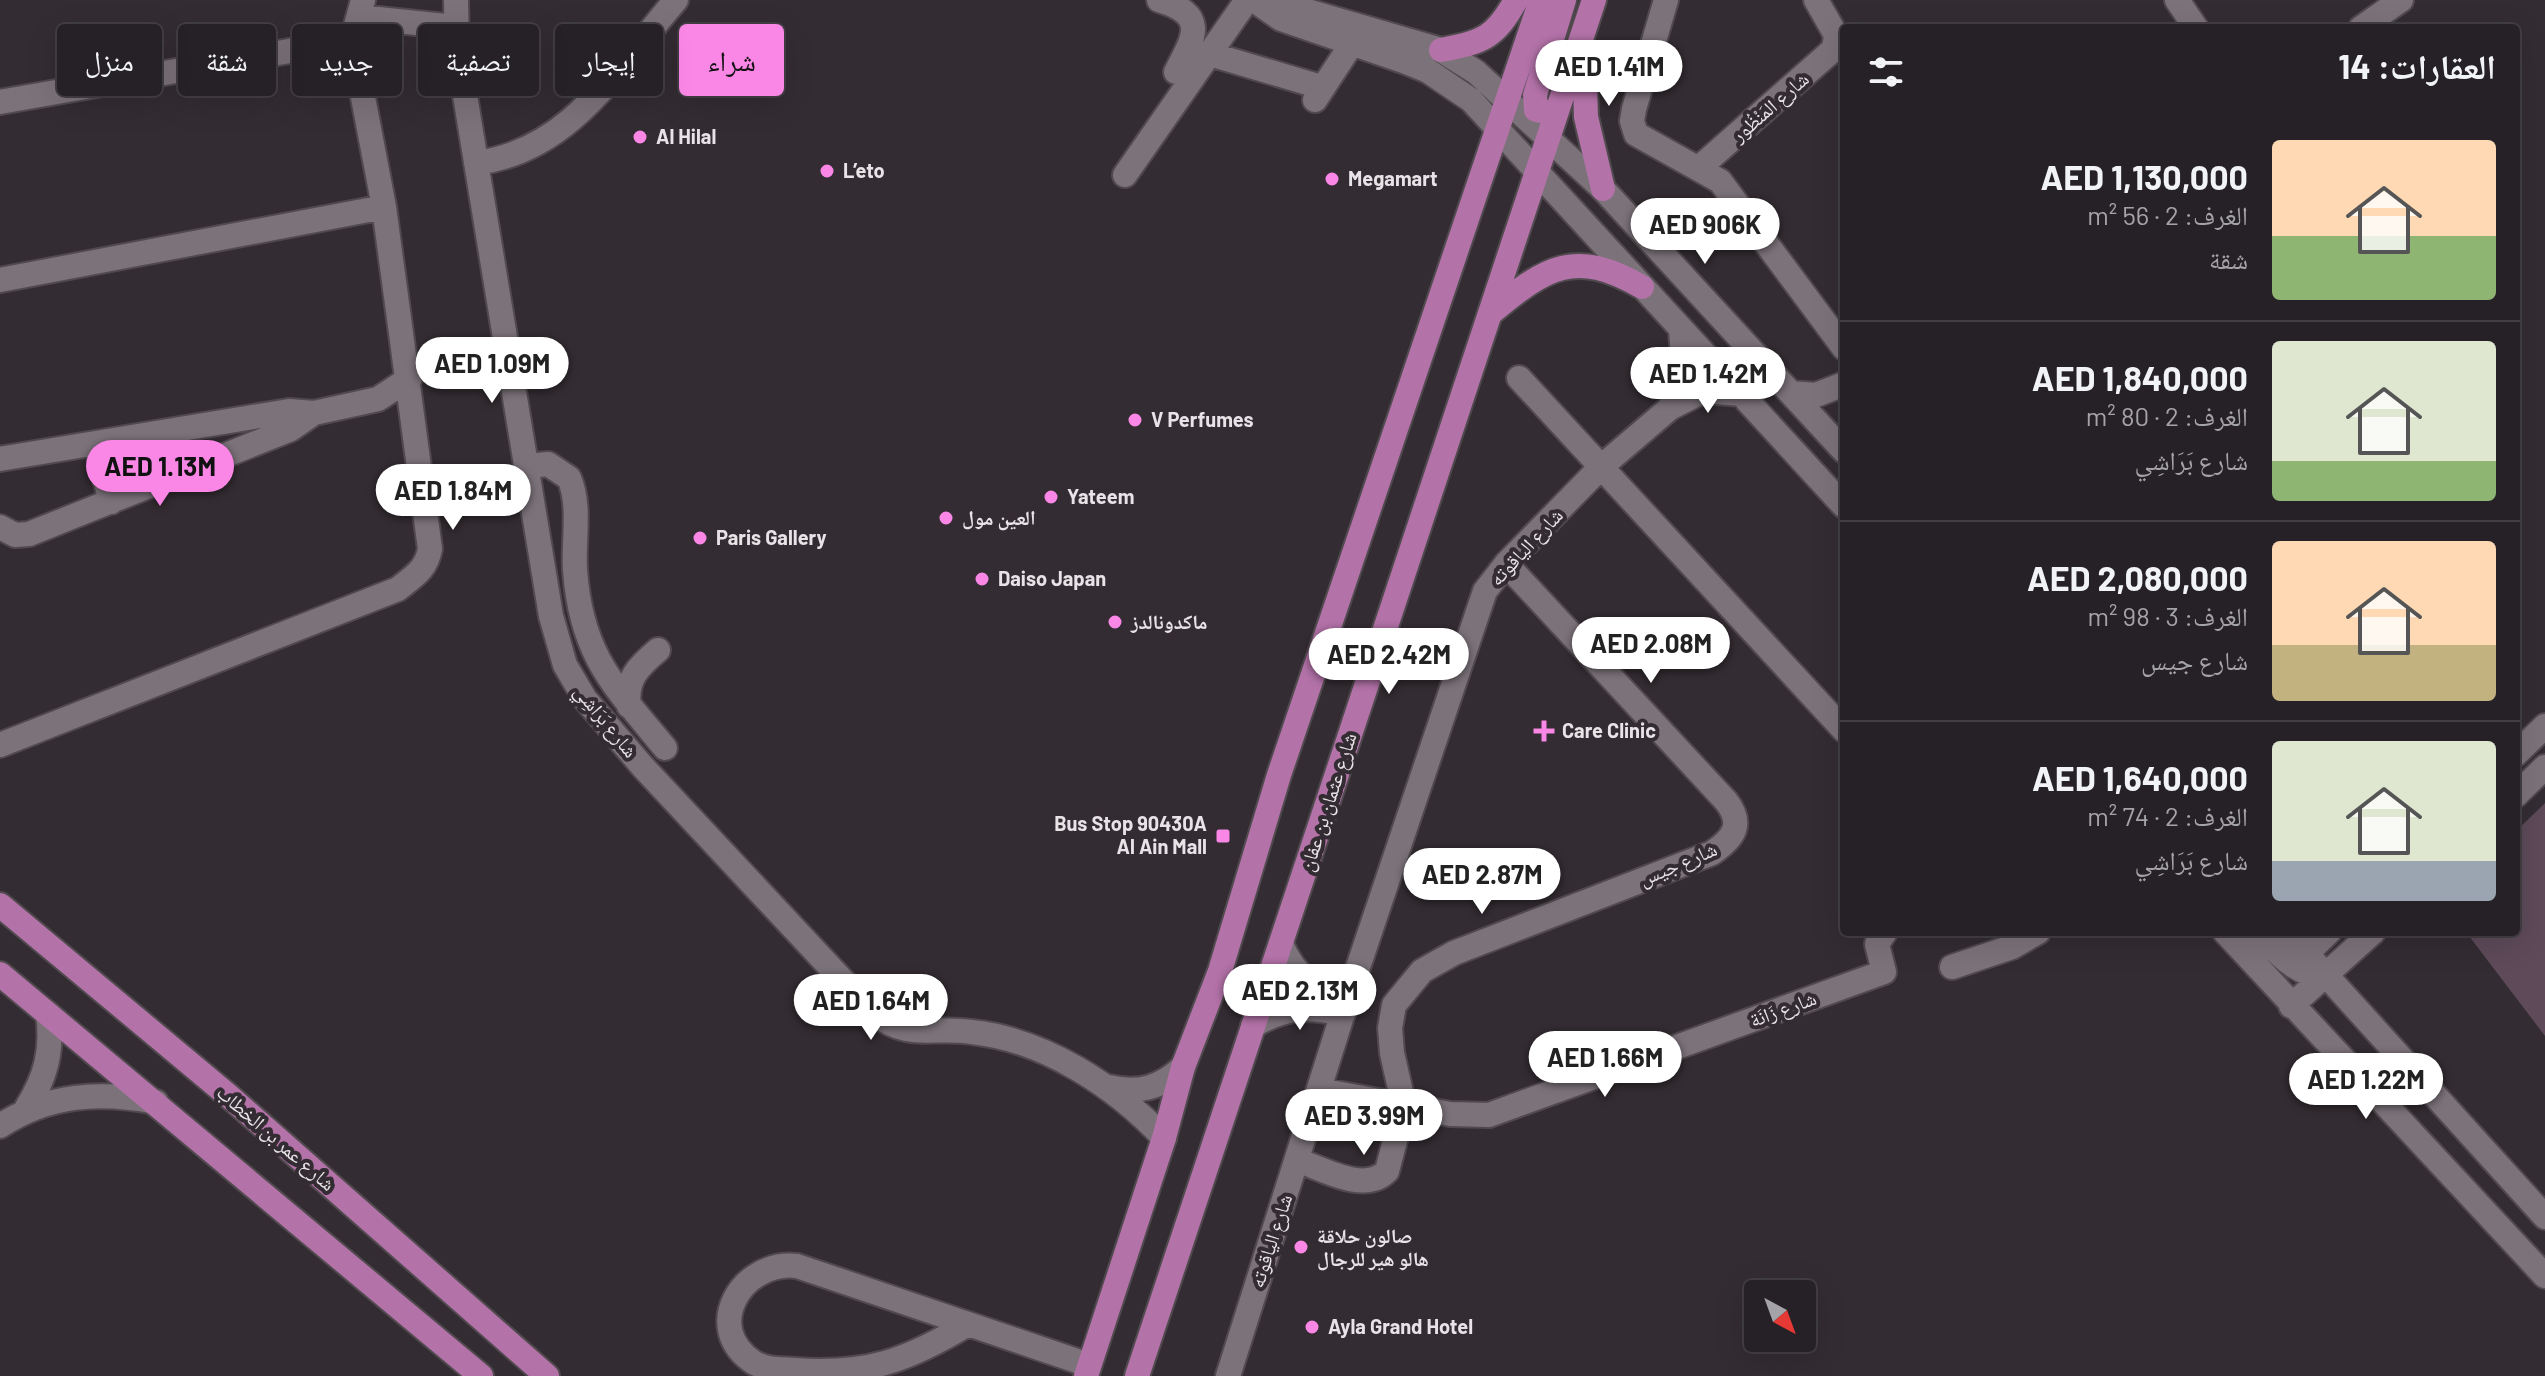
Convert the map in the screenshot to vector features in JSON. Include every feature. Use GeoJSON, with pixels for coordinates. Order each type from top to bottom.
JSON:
{"type":"FeatureCollection","features":[{"type":"Feature","properties":{"kind":"main road"},"geometry":{"type":"LineString","coordinates":[[1441,50],[1488,37],[1503,24],[1516,0]]}},
{"type":"Feature","properties":{"kind":"main road"},"geometry":{"type":"LineString","coordinates":[[1087,1370],[1164,1138],[1183,1067],[1220,971],[1279,775],[1541,0]]}},
{"type":"Feature","properties":{"kind":"main road"},"geometry":{"type":"LineString","coordinates":[[1553,125],[1536,110],[1535,95],[1564,0]]}},
{"type":"Feature","properties":{"kind":"main road","name":"شارع عثمان بن عفان"},"geometry":{"type":"LineString","coordinates":[[1137,1376],[1594,0]]}},
{"type":"Feature","properties":{"kind":"main road"},"geometry":{"type":"LineString","coordinates":[[1583,31],[1586,117],[1603,189]]}},
{"type":"Feature","properties":{"kind":"main road"},"geometry":{"type":"LineString","coordinates":[[1492,312],[1544,271],[1601,268],[1642,287]]}},
{"type":"Feature","properties":{"kind":"main road","name":"شارع عمر بن الخطاب"},"geometry":{"type":"LineString","coordinates":[[0,905],[230,1097],[547,1376]]}},
{"type":"Feature","properties":{"kind":"main road"},"geometry":{"type":"LineString","coordinates":[[0,974],[481,1376]]}},
{"type":"Feature","properties":{"kind":"street","name":"شارع بَرَاشِي"},"geometry":{"type":"LineString","coordinates":[[455,24],[456,0]]}},
{"type":"Feature","properties":{"kind":"street"},"geometry":{"type":"LineString","coordinates":[[476,163],[506,159],[558,134],[624,77],[676,0]]}},
{"type":"Feature","properties":{"kind":"street"},"geometry":{"type":"LineString","coordinates":[[1159,0],[1180,7],[1193,24],[1193,38],[1176,72]]}},
{"type":"Feature","properties":{"kind":"street"},"geometry":{"type":"LineString","coordinates":[[1666,0],[1654,31],[1632,121],[1636,134],[1699,168],[1727,189],[1840,343]]}},
{"type":"Feature","properties":{"kind":"street","name":"شارع المَنْظُور"},"geometry":{"type":"LineString","coordinates":[[1699,168],[1834,49],[1836,35],[1816,0]]}},
{"type":"Feature","properties":{"kind":"street"},"geometry":{"type":"LineString","coordinates":[[2177,0],[2193,24]]}},
{"type":"Feature","properties":{"kind":"street"},"geometry":{"type":"LineString","coordinates":[[2367,24],[2401,0]]}},
{"type":"Feature","properties":{"kind":"street"},"geometry":{"type":"LineString","coordinates":[[1252,2],[1297,8],[1441,50],[1464,63],[1508,98],[1553,125],[1603,189],[1838,444]]}},
{"type":"Feature","properties":{"kind":"street"},"geometry":{"type":"LineString","coordinates":[[1252,2],[1281,19],[1428,71],[1471,100],[1840,502]]}},
{"type":"Feature","properties":{"kind":"street"},"geometry":{"type":"LineString","coordinates":[[1125,175],[1210,54],[1252,2]]}},
{"type":"Feature","properties":{"kind":"street"},"geometry":{"type":"LineString","coordinates":[[0,102],[358,19],[419,24]]}},
{"type":"Feature","properties":{"kind":"street"},"geometry":{"type":"LineString","coordinates":[[0,745],[398,589],[422,571],[430,549],[414,408],[358,19]]}},
{"type":"Feature","properties":{"kind":"street"},"geometry":{"type":"LineString","coordinates":[[1210,54],[1318,93],[1351,45]]}},
{"type":"Feature","properties":{"kind":"street","name":"شارع بَرَاشِي"},"geometry":{"type":"LineString","coordinates":[[466,96],[551,616],[557,645],[574,682],[643,767],[873,1013],[890,1026],[910,1032],[953,1030],[993,1035],[1042,1051],[1108,1087],[1164,1138]]}},
{"type":"Feature","properties":{"kind":"street"},"geometry":{"type":"LineString","coordinates":[[0,280],[384,207]]}},
{"type":"Feature","properties":{"kind":"street","name":"شارع الياقوته"},"geometry":{"type":"LineString","coordinates":[[1670,408],[1684,370],[1681,330]]}},
{"type":"Feature","properties":{"kind":"street"},"geometry":{"type":"LineString","coordinates":[[0,459],[289,411],[314,413],[378,399],[410,378]]}},
{"type":"Feature","properties":{"kind":"street"},"geometry":{"type":"LineString","coordinates":[[1519,378],[1840,726]]}},
{"type":"Feature","properties":{"kind":"street"},"geometry":{"type":"LineString","coordinates":[[1791,393],[1816,395],[1840,386]]}},
{"type":"Feature","properties":{"kind":"street"},"geometry":{"type":"LineString","coordinates":[[1838,444],[1830,411],[1840,389]]}},
{"type":"Feature","properties":{"kind":"street","name":"شارع الياقوته"},"geometry":{"type":"LineString","coordinates":[[1228,1376],[1345,1005],[1480,603],[1506,564],[1601,467],[1670,408],[1703,391],[1741,394]]}},
{"type":"Feature","properties":{"kind":"street"},"geometry":{"type":"LineString","coordinates":[[378,399],[414,408]]}},
{"type":"Feature","properties":{"kind":"street"},"geometry":{"type":"LineString","coordinates":[[0,527],[15,535],[29,534],[291,429],[314,413]]}},
{"type":"Feature","properties":{"kind":"street"},"geometry":{"type":"LineString","coordinates":[[96,443],[111,502]]}},
{"type":"Feature","properties":{"kind":"street"},"geometry":{"type":"LineString","coordinates":[[528,466],[548,464],[562,471],[572,486],[578,596],[594,656],[612,687],[665,748]]}},
{"type":"Feature","properties":{"kind":"street","name":"شارع جيس"},"geometry":{"type":"LineString","coordinates":[[1404,1106],[1390,1028],[1394,1005],[1422,971],[1454,953],[1712,853],[1731,839],[1736,830],[1737,819],[1726,801],[1506,564]]}},
{"type":"Feature","properties":{"kind":"street"},"geometry":{"type":"LineString","coordinates":[[594,656],[607,662],[624,663],[655,646],[634,674],[628,689],[629,706]]}},
{"type":"Feature","properties":{"kind":"street"},"geometry":{"type":"LineString","coordinates":[[2520,750],[2545,726]]}},
{"type":"Feature","properties":{"kind":"street"},"geometry":{"type":"LineString","coordinates":[[2520,791],[2545,767]]}},
{"type":"Feature","properties":{"kind":"street","name":"شارع زَانَة"},"geometry":{"type":"LineString","coordinates":[[1319,1090],[1463,1116],[1489,1115],[1878,975],[1886,970],[1877,944],[1882,936]]}},
{"type":"Feature","properties":{"kind":"street"},"geometry":{"type":"LineString","coordinates":[[1952,967],[2012,947],[2031,936]]}},
{"type":"Feature","properties":{"kind":"street"},"geometry":{"type":"LineString","coordinates":[[2229,936],[2545,1276]]}},
{"type":"Feature","properties":{"kind":"street"},"geometry":{"type":"LineString","coordinates":[[2263,936],[2326,977],[2545,1217]]}},
{"type":"Feature","properties":{"kind":"street"},"geometry":{"type":"LineString","coordinates":[[2289,936],[2300,960]]}},
{"type":"Feature","properties":{"kind":"street"},"geometry":{"type":"LineString","coordinates":[[2273,986],[2325,936]]}},
{"type":"Feature","properties":{"kind":"street"},"geometry":{"type":"LineString","coordinates":[[2291,1006],[2369,936]]}},
{"type":"Feature","properties":{"kind":"street"},"geometry":{"type":"LineString","coordinates":[[1281,944],[1300,977],[1345,1005]]}},
{"type":"Feature","properties":{"kind":"street"},"geometry":{"type":"LineString","coordinates":[[1253,1026],[1290,1009],[1345,1005]]}},
{"type":"Feature","properties":{"kind":"street"},"geometry":{"type":"LineString","coordinates":[[26,1109],[49,1063],[52,1039],[48,1014]]}},
{"type":"Feature","properties":{"kind":"street","name":"شارع بَرَاشِي"},"geometry":{"type":"LineString","coordinates":[[1108,1087],[1141,1090],[1171,1078],[1183,1067]]}},
{"type":"Feature","properties":{"kind":"street"},"geometry":{"type":"LineString","coordinates":[[0,1126],[26,1109],[90,1095],[156,1102]]}},
{"type":"Feature","properties":{"kind":"street"},"geometry":{"type":"LineString","coordinates":[[1297,1160],[1363,1182],[1380,1179],[1390,1162],[1404,1106]]}},
{"type":"Feature","properties":{"kind":"street"},"geometry":{"type":"LineString","coordinates":[[968,1324],[901,1360],[830,1373],[766,1368],[754,1363],[737,1345],[731,1322],[735,1297],[750,1277],[772,1266],[784,1264],[968,1324],[1087,1370]]}},
{"type":"Feature","properties":{"kind":"shaded area"},"geometry":{"type":"Polygon","coordinates":[[[2545,803],[2545,1036],[2469,936],[2520,936],[2520,827],[2545,803]]]}},
{"type":"Feature","properties":{"kind":"place","name":"Al Hilal"},"geometry":{"type":"Point","coordinates":[640,137]}},
{"type":"Feature","properties":{"kind":"place","name":"L’eto"},"geometry":{"type":"Point","coordinates":[827,171]}},
{"type":"Feature","properties":{"kind":"place","name":"Megamart"},"geometry":{"type":"Point","coordinates":[1332,179]}},
{"type":"Feature","properties":{"kind":"place","name":"V Perfumes"},"geometry":{"type":"Point","coordinates":[1135,420]}},
{"type":"Feature","properties":{"kind":"place","name":"Yateem"},"geometry":{"type":"Point","coordinates":[1051,497]}},
{"type":"Feature","properties":{"kind":"place","name":"العين مول"},"geometry":{"type":"Point","coordinates":[946,518]}},
{"type":"Feature","properties":{"kind":"place","name":"Paris Gallery"},"geometry":{"type":"Point","coordinates":[700,538]}},
{"type":"Feature","properties":{"kind":"place","name":"Daiso Japan"},"geometry":{"type":"Point","coordinates":[982,579]}},
{"type":"Feature","properties":{"kind":"place","name":"ماكدونالدز"},"geometry":{"type":"Point","coordinates":[1115,622]}},
{"type":"Feature","properties":{"kind":"place","name":"Care Clinic"},"geometry":{"type":"Point","coordinates":[1544,731]}},
{"type":"Feature","properties":{"kind":"place","name":"Bus Stop 90430A Al Ain Mall"},"geometry":{"type":"Point","coordinates":[1223,836]}},
{"type":"Feature","properties":{"kind":"place","name":"صالون حلاقة هالو هير للرجال"},"geometry":{"type":"Point","coordinates":[1301,1247]}},
{"type":"Feature","properties":{"kind":"place","name":"Ayla Grand Hotel"},"geometry":{"type":"Point","coordinates":[1312,1327]}}]}
